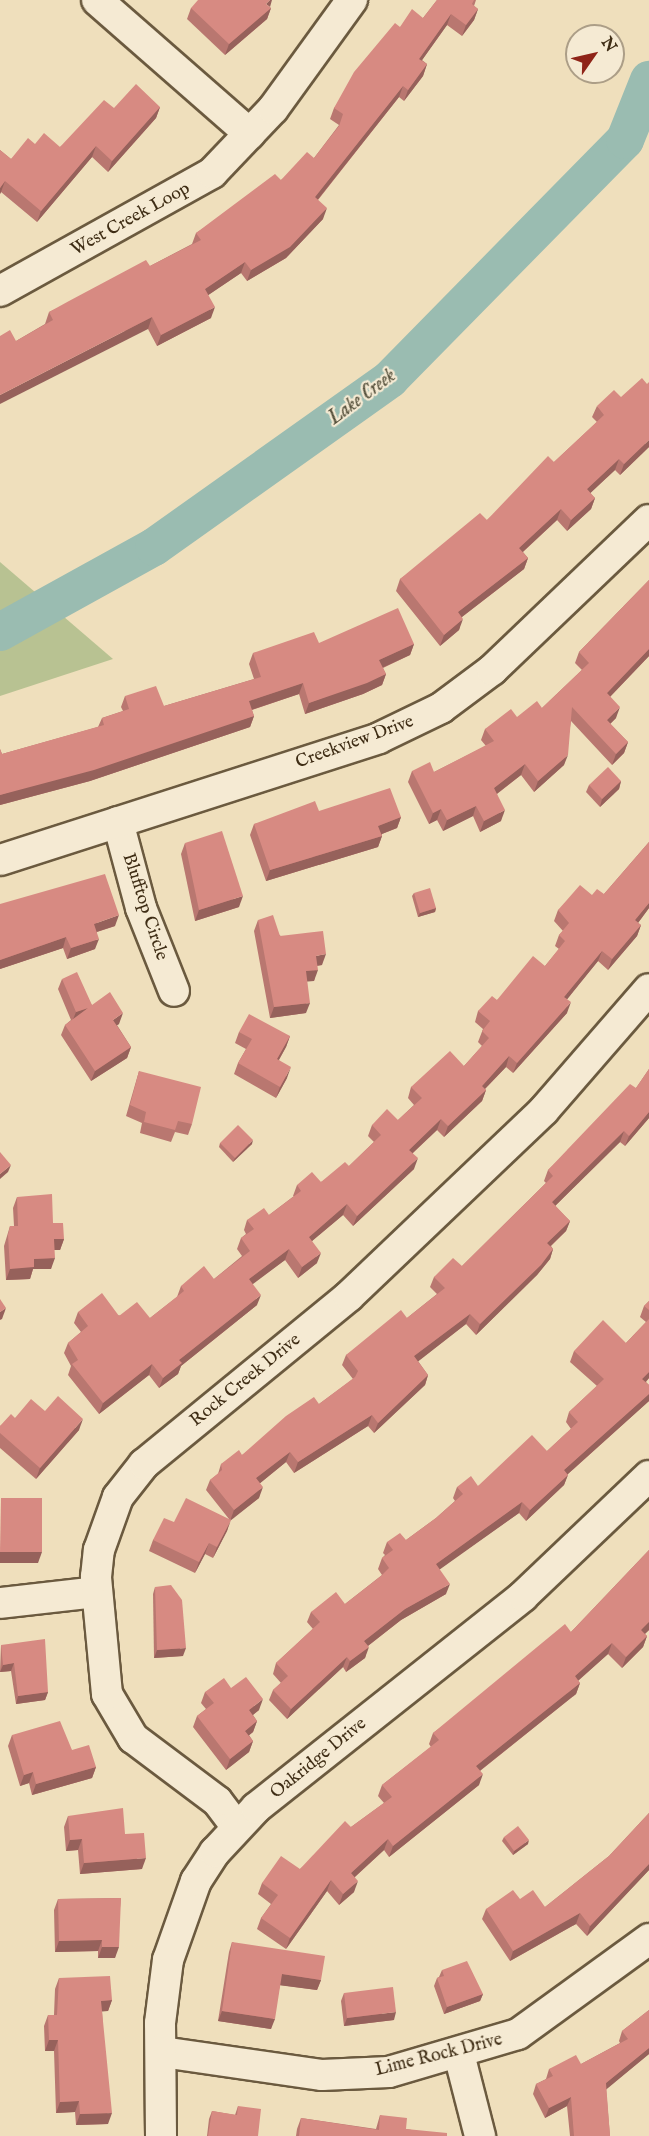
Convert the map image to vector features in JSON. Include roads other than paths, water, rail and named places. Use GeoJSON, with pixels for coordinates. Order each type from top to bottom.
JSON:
{"type":"FeatureCollection","features":[{"type":"Feature","properties":{"kind":"street"},"geometry":{"type":"LineString","coordinates":[[97,0],[250,134]]}},
{"type":"Feature","properties":{"kind":"street","name":"West Creek Loop"},"geometry":{"type":"LineString","coordinates":[[0,291],[181,195],[250,134],[352,0]]}},
{"type":"Feature","properties":{"kind":"street","name":"Creekview Drive"},"geometry":{"type":"LineString","coordinates":[[0,860],[380,738],[441,708],[492,670],[649,520]]}},
{"type":"Feature","properties":{"kind":"street","name":"Blufftop Circle"},"geometry":{"type":"LineString","coordinates":[[118,822],[141,908],[174,991]]}},
{"type":"Feature","properties":{"kind":"street","name":"Rock Creek Drive"},"geometry":{"type":"LineString","coordinates":[[236,1826],[217,1801],[151,1754],[117,1719],[104,1681],[96,1592],[103,1536],[118,1497],[144,1464],[349,1296],[544,1110],[649,989]]}},
{"type":"Feature","properties":{"kind":"street","name":"Oakridge Drive"},"geometry":{"type":"LineString","coordinates":[[161,2136],[162,1991],[180,1921],[196,1881],[236,1826],[523,1596],[649,1476]]}},
{"type":"Feature","properties":{"kind":"street"},"geometry":{"type":"LineString","coordinates":[[0,1603],[96,1592]]}},
{"type":"Feature","properties":{"kind":"street","name":"Lime Rock Drive"},"geometry":{"type":"LineString","coordinates":[[162,2052],[356,2076],[459,2054],[501,2042],[548,2016],[649,1938]]}},
{"type":"Feature","properties":{"kind":"street"},"geometry":{"type":"LineString","coordinates":[[459,2054],[480,2136]]}},
{"type":"Feature","properties":{"kind":"waterway","name":"Lake Creek"},"geometry":{"type":"LineString","coordinates":[[0,632],[154,547],[390,379],[625,140],[649,80]]}}]}
